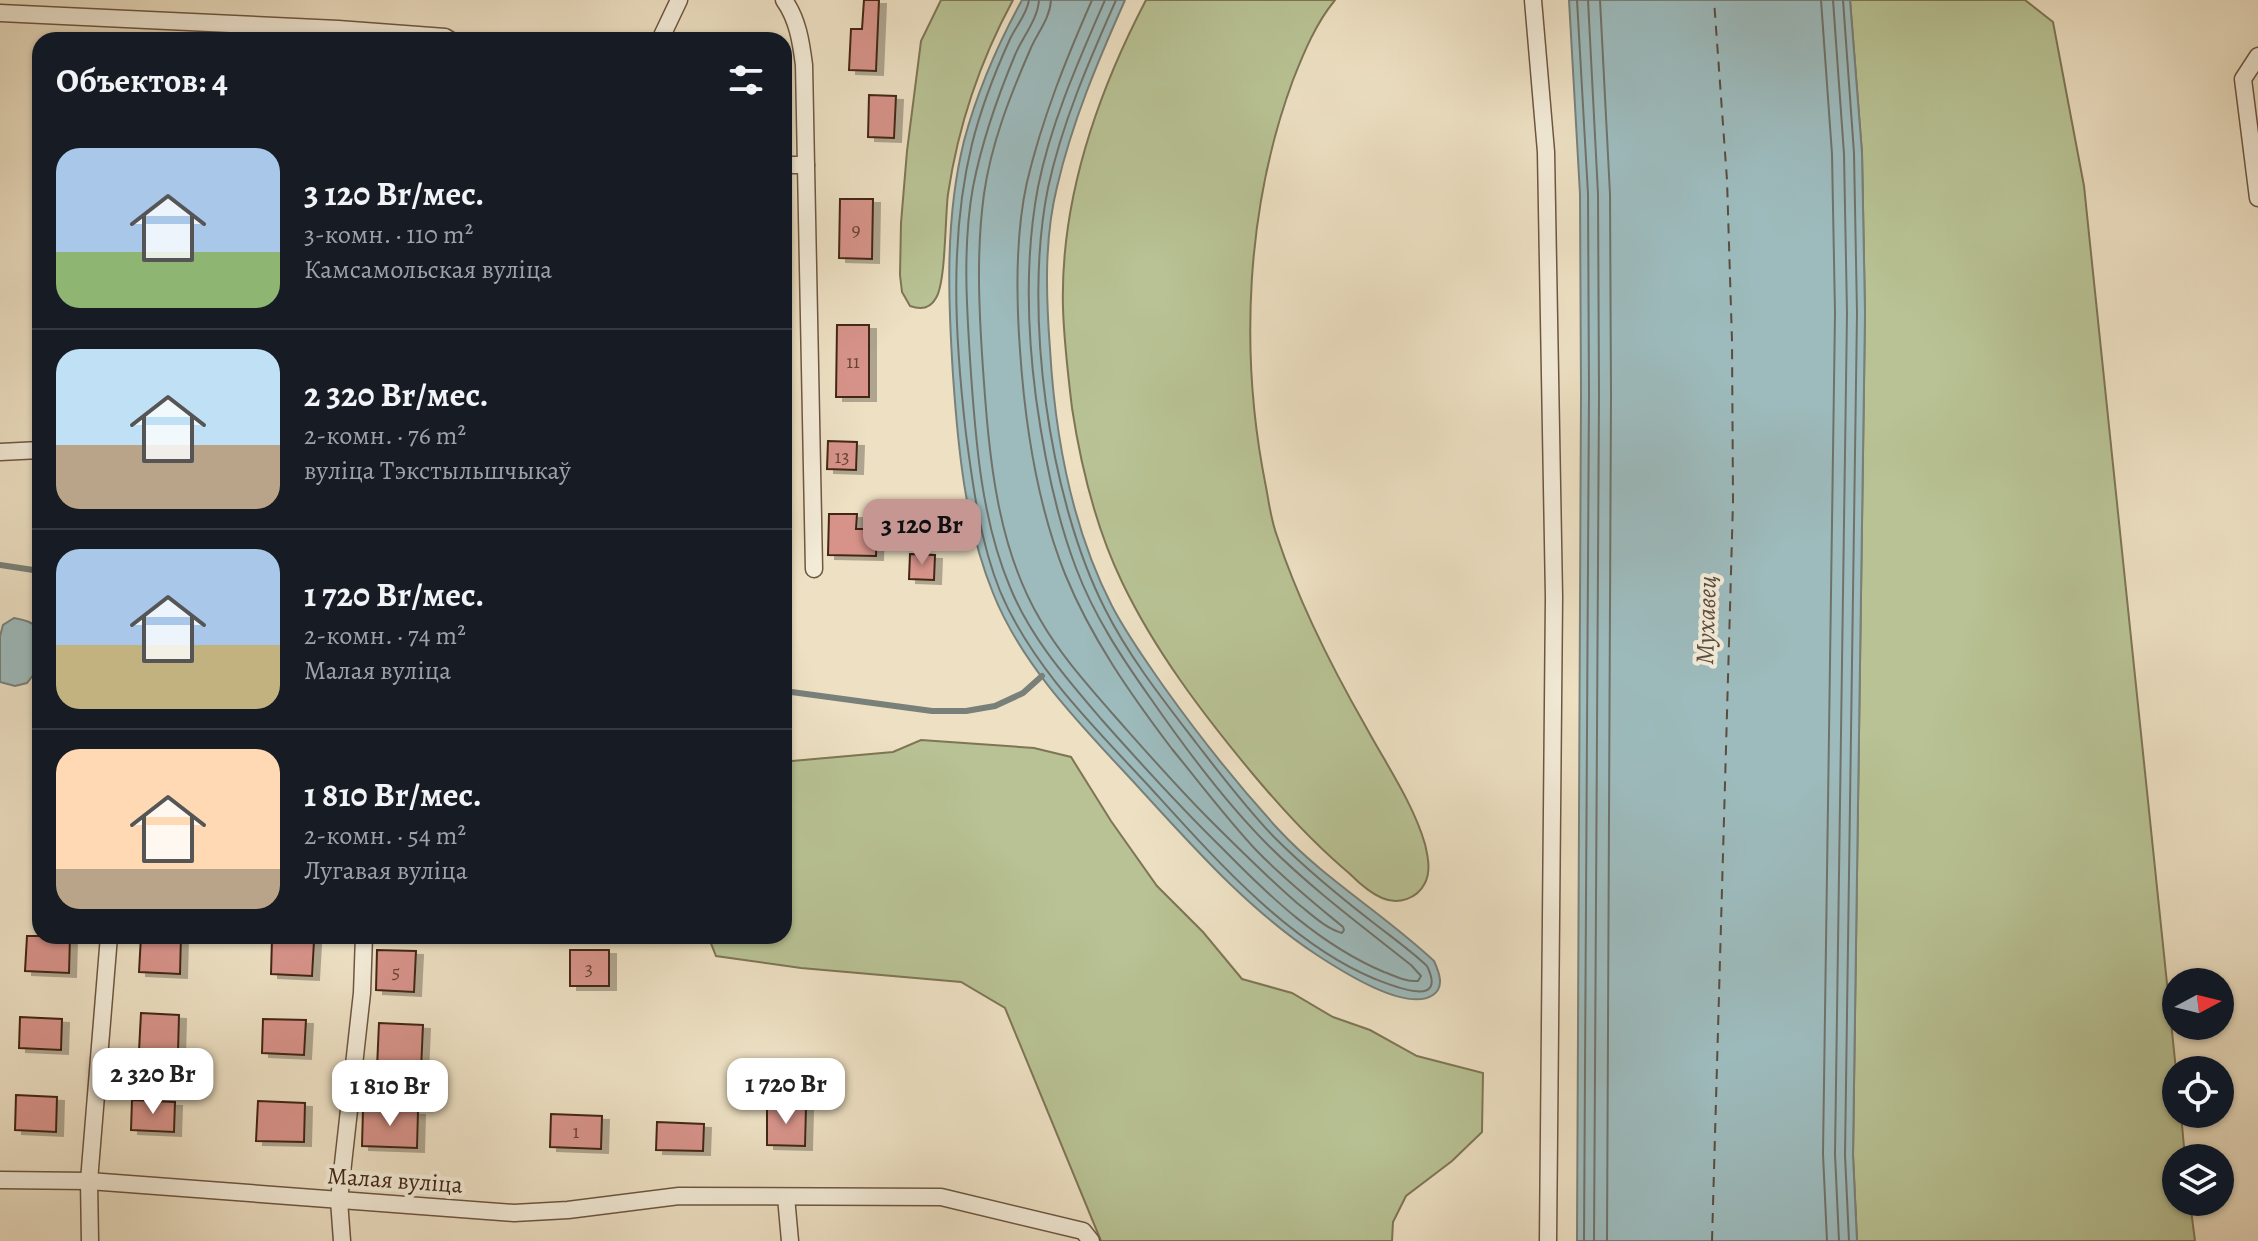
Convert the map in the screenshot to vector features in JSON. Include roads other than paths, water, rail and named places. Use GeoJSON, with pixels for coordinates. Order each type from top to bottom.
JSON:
{"type":"FeatureCollection","features":[{"type":"Feature","properties":{"kind":"street"},"geometry":{"type":"LineString","coordinates":[[664,32],[679,0]]}},
{"type":"Feature","properties":{"kind":"street"},"geometry":{"type":"LineString","coordinates":[[784,0],[800,35],[804,65],[814,569]]}},
{"type":"Feature","properties":{"kind":"street"},"geometry":{"type":"LineString","coordinates":[[1533,0],[1546,152],[1554,597],[1548,1241]]}},
{"type":"Feature","properties":{"kind":"street"},"geometry":{"type":"LineString","coordinates":[[0,13],[378,32]]}},
{"type":"Feature","properties":{"kind":"street"},"geometry":{"type":"LineString","coordinates":[[2258,56],[2243,79],[2258,198]]}},
{"type":"Feature","properties":{"kind":"street"},"geometry":{"type":"LineString","coordinates":[[792,165],[806,165]]}},
{"type":"Feature","properties":{"kind":"street"},"geometry":{"type":"LineString","coordinates":[[0,452],[32,450]]}},
{"type":"Feature","properties":{"kind":"street"},"geometry":{"type":"LineString","coordinates":[[90,1241],[89,1181],[108,944]]}},
{"type":"Feature","properties":{"kind":"street"},"geometry":{"type":"LineString","coordinates":[[342,1241],[339,1200],[362,993],[364,944]]}},
{"type":"Feature","properties":{"kind":"street","name":"Малая вуліца"},"geometry":{"type":"LineString","coordinates":[[0,1180],[89,1181],[514,1213],[568,1210],[679,1196],[941,1197],[1083,1231],[1091,1241]]}},
{"type":"Feature","properties":{"kind":"street"},"geometry":{"type":"LineString","coordinates":[[786,1197],[790,1241]]}},
{"type":"Feature","properties":{"kind":"water"},"geometry":{"type":"Polygon","coordinates":[[[1022,0],[1125,0],[1078,115],[1063,163],[1053,207],[1047,268],[1052,382],[1061,448],[1076,513],[1098,576],[1124,627],[1164,687],[1263,812],[1315,864],[1434,961],[1440,984],[1433,995],[1421,999],[1407,998],[1357,979],[1292,938],[1246,899],[1058,698],[1021,648],[993,593],[969,513],[960,458],[950,316],[951,228],[958,170],[969,123],[989,69],[1022,0]]]}},
{"type":"Feature","properties":{"kind":"water","name":"Мухавец"},"geometry":{"type":"Polygon","coordinates":[[[1569,0],[1850,0],[1862,153],[1865,313],[1853,1155],[1857,1241],[1577,1241],[1580,194],[1569,0]]]}},
{"type":"Feature","properties":{"kind":"water"},"geometry":{"type":"Polygon","coordinates":[[[14,618],[32,624],[32,676],[27,683],[15,686],[0,682],[0,636],[3,625],[14,618]]]}},
{"type":"Feature","properties":{"kind":"waterway"},"geometry":{"type":"LineString","coordinates":[[0,565],[32,570]]}},
{"type":"Feature","properties":{"kind":"waterway"},"geometry":{"type":"LineString","coordinates":[[792,692],[932,711],[966,711],[995,706],[1023,693],[1042,676]]}}]}
